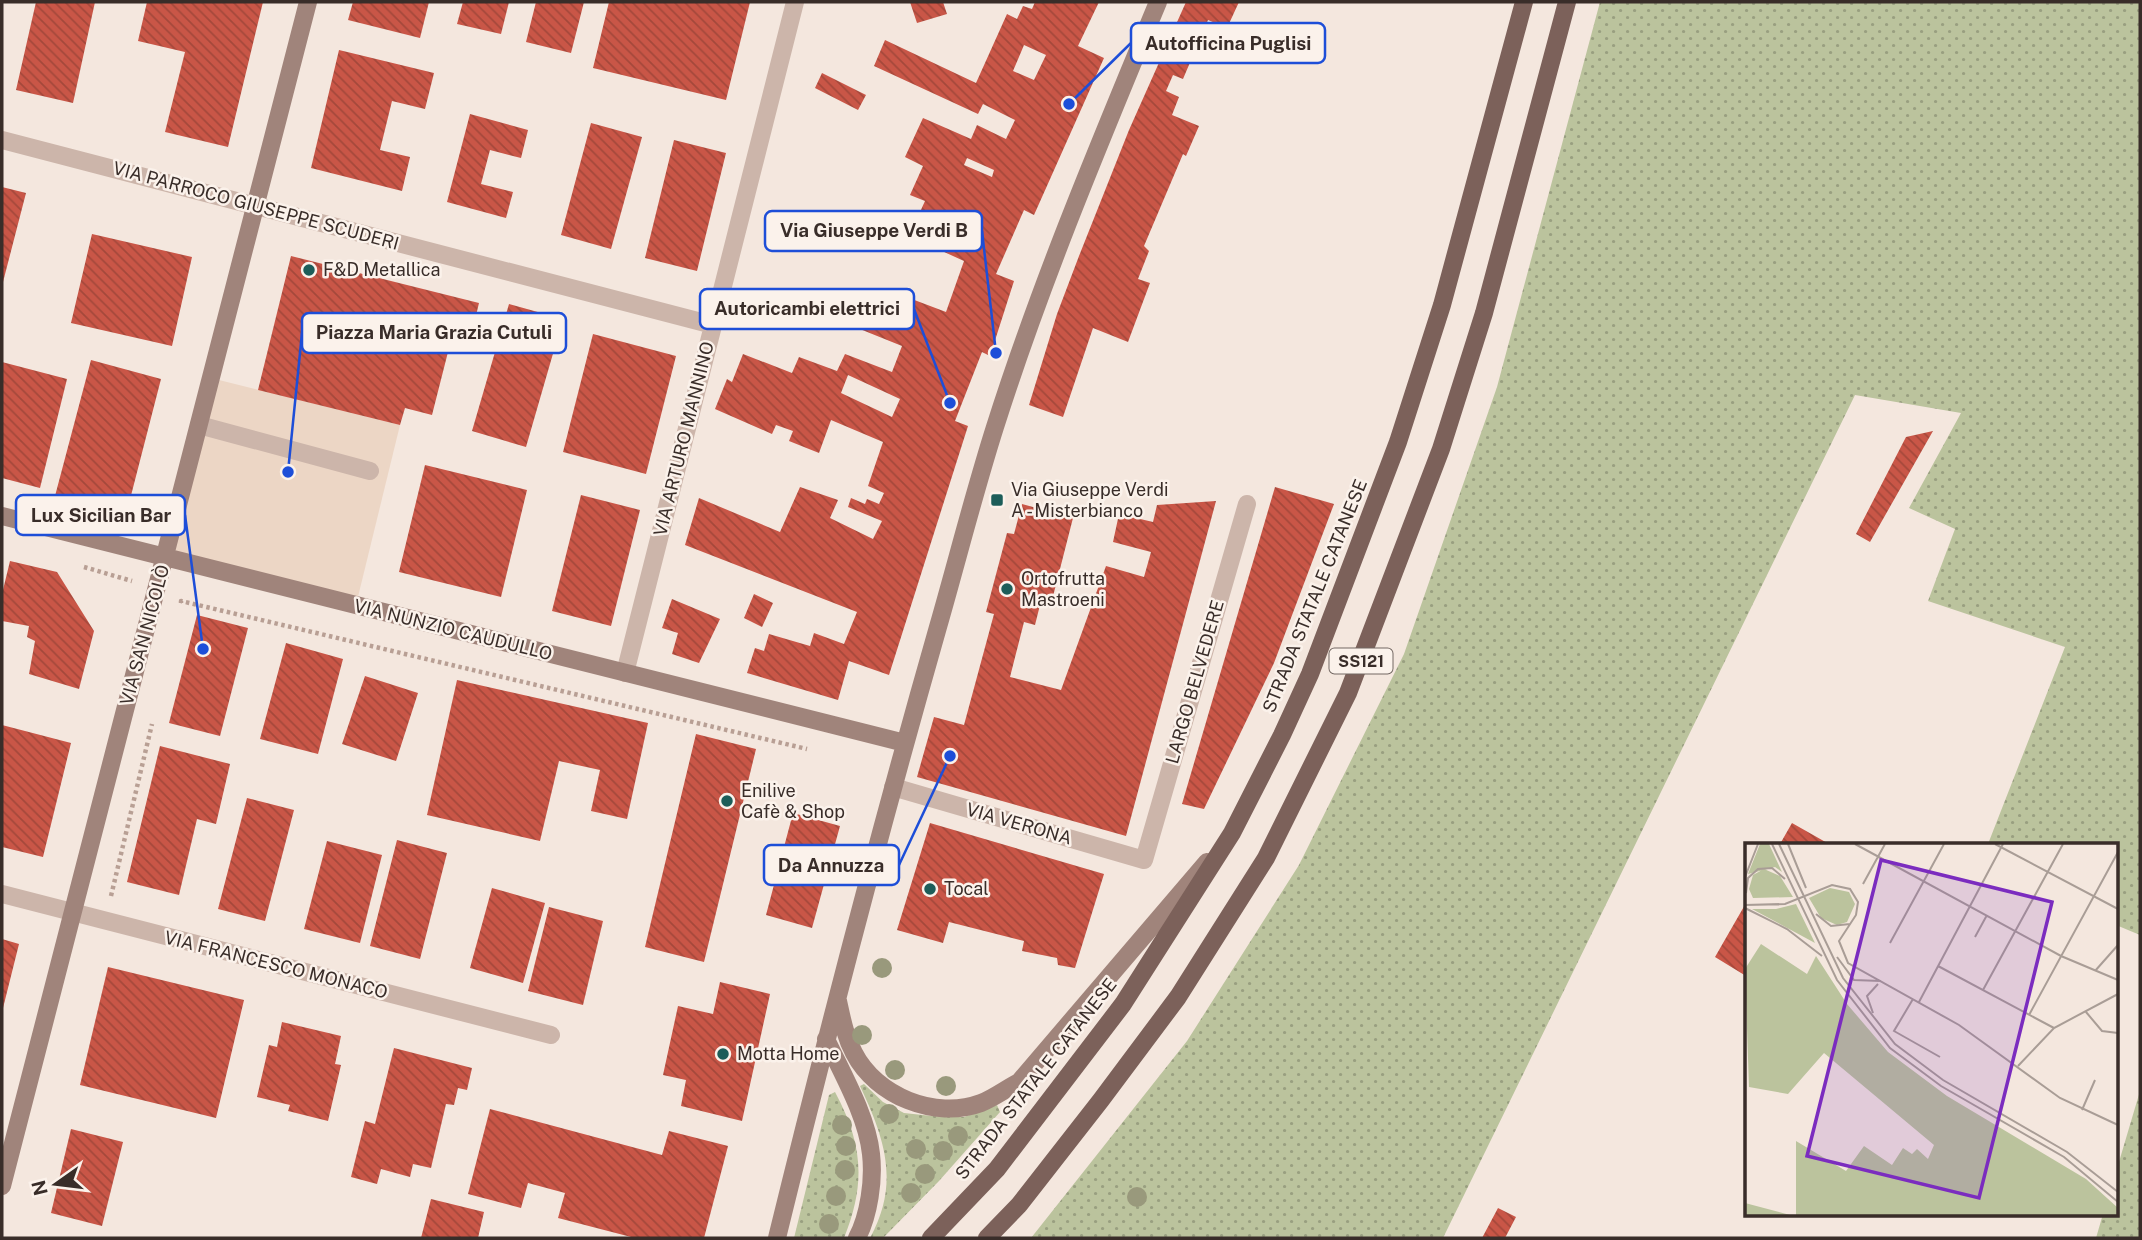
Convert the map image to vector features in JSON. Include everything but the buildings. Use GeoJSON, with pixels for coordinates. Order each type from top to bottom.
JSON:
{"type":"FeatureCollection","features":[{"type":"Feature","properties":{"kind":"main road","name":"STRADA STATALE CATANESE"},"geometry":{"type":"LineString","coordinates":[[931,1238],[997,1169],[1123,1004],[1232,833],[1282,735],[1310,674],[1398,442],[1442,305],[1524,2]]}},
{"type":"Feature","properties":{"kind":"main road","name":"SS121"},"geometry":{"type":"LineString","coordinates":[[987,1238],[1019,1205],[1178,997],[1266,858],[1348,694],[1445,437],[1484,313],[1567,2]]}},
{"type":"Feature","properties":{"kind":"street","name":"VIA SAN NICOLÒ"},"geometry":{"type":"LineString","coordinates":[[2,1186],[308,2]]}},
{"type":"Feature","properties":{"kind":"street","name":"VIA ARTURO MANNINO"},"geometry":{"type":"LineString","coordinates":[[625,673],[795,2]]}},
{"type":"Feature","properties":{"kind":"street"},"geometry":{"type":"LineString","coordinates":[[777,1238],[836,996],[995,428],[1038,300],[1080,189],[1158,2]]}},
{"type":"Feature","properties":{"kind":"street","name":"VIA PARROCO GIUSEPPE SCUDERI"},"geometry":{"type":"LineString","coordinates":[[2,140],[713,325]]}},
{"type":"Feature","properties":{"kind":"street"},"geometry":{"type":"LineString","coordinates":[[199,425],[370,471]]}},
{"type":"Feature","properties":{"kind":"street","name":"LARGO BELVEDERE"},"geometry":{"type":"LineString","coordinates":[[1144,860],[1247,504]]}},
{"type":"Feature","properties":{"kind":"street","name":"VIA NUNZIO CAUDULLO"},"geometry":{"type":"LineString","coordinates":[[2,516],[905,743]]}},
{"type":"Feature","properties":{"kind":"street","name":"VIA VERONA"},"geometry":{"type":"LineString","coordinates":[[893,787],[1144,860]]}},
{"type":"Feature","properties":{"kind":"street"},"geometry":{"type":"LineString","coordinates":[[836,996],[845,1034],[855,1055],[870,1076],[902,1098],[928,1107],[956,1108],[981,1103],[1019,1082],[1232,833]]}},
{"type":"Feature","properties":{"kind":"street","name":"VIA FRANCESCO MONACO"},"geometry":{"type":"LineString","coordinates":[[2,894],[551,1035]]}},
{"type":"Feature","properties":{"kind":"street"},"geometry":{"type":"LineString","coordinates":[[826,1039],[855,1055]]}},
{"type":"Feature","properties":{"kind":"street"},"geometry":{"type":"LineString","coordinates":[[826,1039],[862,1120],[871,1154],[870,1193],[864,1225],[857,1238]]}},
{"type":"Feature","properties":{"kind":"path"},"geometry":{"type":"LineString","coordinates":[[178,614],[181,601],[818,752]]}},
{"type":"Feature","properties":{"kind":"path"},"geometry":{"type":"LineString","coordinates":[[110,900],[153,718]]}},
{"type":"Feature","properties":{"kind":"green space"},"geometry":{"type":"Polygon","coordinates":[[[1600,2],[2140,2],[2140,935],[2118,926],[2118,843],[1988,843],[2065,647],[1928,601],[1955,529],[1909,508],[1961,413],[1855,395],[1443,1238],[1031,1238],[1187,1041],[1299,865],[1404,654],[1497,387],[1600,2]]]}},
{"type":"Feature","properties":{"kind":"green space"},"geometry":{"type":"Polygon","coordinates":[[[864,1084],[883,1102],[904,1113],[964,1117],[997,1105],[1000,1112],[939,1181],[883,1238],[870,1238],[885,1198],[887,1180],[882,1143],[860,1086],[864,1084]]]}},
{"type":"Feature","properties":{"kind":"green space"},"geometry":{"type":"Polygon","coordinates":[[[2140,1091],[2140,1238],[2096,1238],[2102,1216],[2118,1216],[2118,1165],[2140,1091]]]}},
{"type":"Feature","properties":{"kind":"green space"},"geometry":{"type":"Polygon","coordinates":[[[835,1092],[856,1147],[858,1181],[851,1218],[844,1238],[794,1238],[829,1095],[835,1092]]]}},
{"type":"Feature","properties":{"kind":"shaded area"},"geometry":{"type":"Polygon","coordinates":[[[211,378],[400,425],[356,605],[165,557],[211,378]]]}},
{"type":"Feature","properties":{"kind":"place","name":"Autofficina Puglisi"},"geometry":{"type":"Point","coordinates":[1069,104]}},
{"type":"Feature","properties":{"kind":"place","name":"F&D Metallica"},"geometry":{"type":"Point","coordinates":[309,270]}},
{"type":"Feature","properties":{"kind":"place","name":"Via Giuseppe Verdi B"},"geometry":{"type":"Point","coordinates":[996,353]}},
{"type":"Feature","properties":{"kind":"place","name":"Autoricambi elettrici"},"geometry":{"type":"Point","coordinates":[950,403]}},
{"type":"Feature","properties":{"kind":"place","name":"Piazza Maria Grazia Cutuli"},"geometry":{"type":"Point","coordinates":[288,472]}},
{"type":"Feature","properties":{"kind":"place","name":"Via Giuseppe Verdi A - Misterbianco"},"geometry":{"type":"Point","coordinates":[997,500]}},
{"type":"Feature","properties":{"kind":"place","name":"Ortofrutta Mastroeni"},"geometry":{"type":"Point","coordinates":[1007,589]}},
{"type":"Feature","properties":{"kind":"place","name":"Lux Sicilian Bar"},"geometry":{"type":"Point","coordinates":[203,649]}},
{"type":"Feature","properties":{"kind":"place","name":"Da Annuzza"},"geometry":{"type":"Point","coordinates":[950,756]}},
{"type":"Feature","properties":{"kind":"place","name":"Enilive Cafè & Shop"},"geometry":{"type":"Point","coordinates":[727,801]}},
{"type":"Feature","properties":{"kind":"place","name":"Tocal"},"geometry":{"type":"Point","coordinates":[930,889]}},
{"type":"Feature","properties":{"kind":"place","name":"Motta Home"},"geometry":{"type":"Point","coordinates":[723,1054]}}]}
